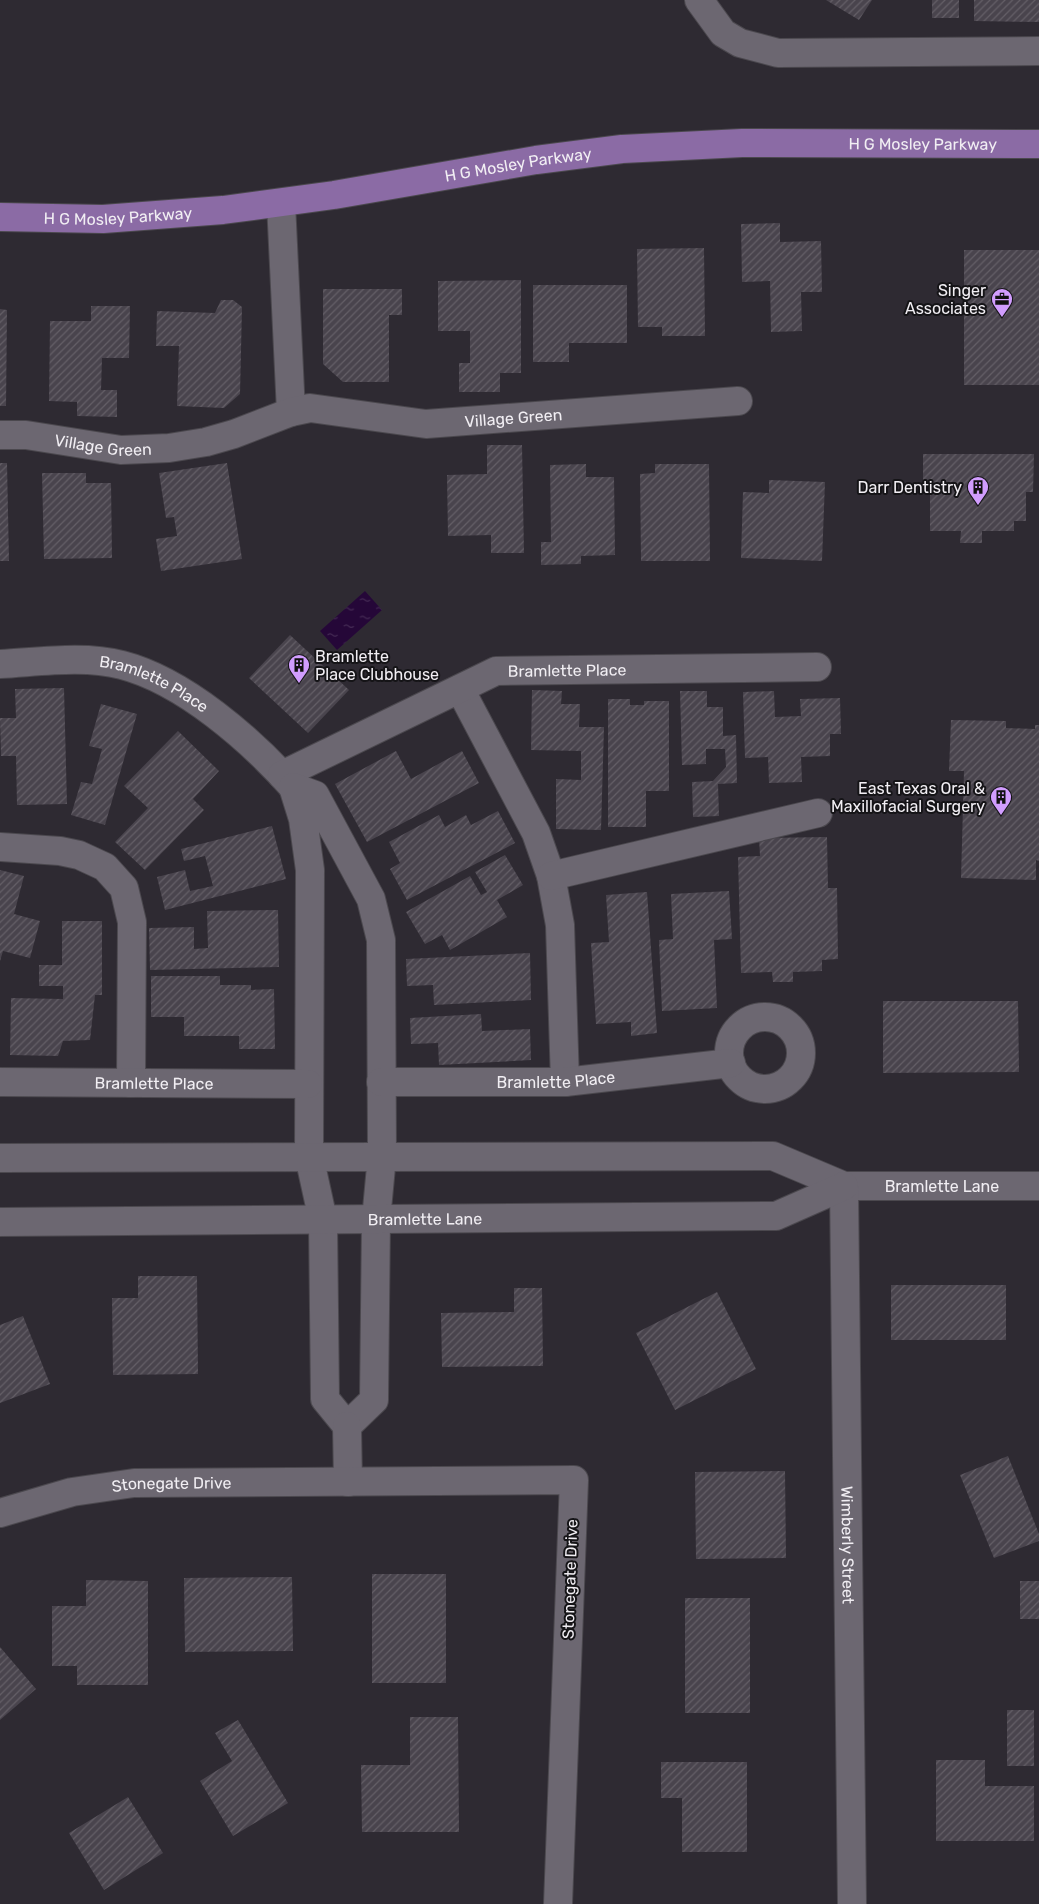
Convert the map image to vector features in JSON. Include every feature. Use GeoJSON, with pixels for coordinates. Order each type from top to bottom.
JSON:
{"type":"FeatureCollection","features":[{"type":"Feature","properties":{"kind":"main road","name":"H G Mosley Parkway"},"geometry":{"type":"LineString","coordinates":[[0,217],[135,218],[281,203],[536,160],[622,148],[742,143],[1039,144]]}},
{"type":"Feature","properties":{"kind":"street"},"geometry":{"type":"LineString","coordinates":[[699,0],[723,32],[740,43],[778,54],[1039,52]]}},
{"type":"Feature","properties":{"kind":"street"},"geometry":{"type":"LineString","coordinates":[[281,203],[291,412]]}},
{"type":"Feature","properties":{"kind":"street","name":"Village Green"},"geometry":{"type":"LineString","coordinates":[[0,435],[26,435],[121,450],[169,448],[206,442],[234,434],[291,412],[310,408],[325,408],[400,422],[426,424],[738,401]]}},
{"type":"Feature","properties":{"kind":"street","name":"Bramlette Place"},"geometry":{"type":"LineString","coordinates":[[0,664],[92,661],[121,664],[148,674],[198,703],[233,728],[287,781],[315,795],[360,874],[378,918],[381,940],[382,1156]]}},
{"type":"Feature","properties":{"kind":"street","name":"Bramlette Place"},"geometry":{"type":"LineString","coordinates":[[287,781],[460,689],[496,672],[817,667]]}},
{"type":"Feature","properties":{"kind":"street"},"geometry":{"type":"LineString","coordinates":[[460,689],[536,833],[552,876],[560,926],[565,1082]]}},
{"type":"Feature","properties":{"kind":"street","name":"Bramlette Place"},"geometry":{"type":"LineString","coordinates":[[287,781],[303,819],[310,870],[308,1156]]}},
{"type":"Feature","properties":{"kind":"street"},"geometry":{"type":"LineString","coordinates":[[552,876],[818,813]]}},
{"type":"Feature","properties":{"kind":"street"},"geometry":{"type":"LineString","coordinates":[[0,847],[60,851],[79,855],[105,868],[124,888],[132,922],[131,1083]]}},
{"type":"Feature","properties":{"kind":"street","name":"Bramlette Place"},"geometry":{"type":"LineString","coordinates":[[381,1082],[565,1082],[731,1064]]}},
{"type":"Feature","properties":{"kind":"street","name":"Bramlette Place"},"geometry":{"type":"LineString","coordinates":[[0,1082],[308,1084]]}},
{"type":"Feature","properties":{"kind":"street"},"geometry":{"type":"LineString","coordinates":[[308,1156],[323,1220],[325,1399],[347,1426],[348,1482]]}},
{"type":"Feature","properties":{"kind":"street"},"geometry":{"type":"LineString","coordinates":[[347,1426],[374,1400],[376,1220],[382,1156]]}},
{"type":"Feature","properties":{"kind":"street","name":"Bramlette Lane"},"geometry":{"type":"LineString","coordinates":[[0,1158],[773,1156],[844,1186],[1039,1186]]}},
{"type":"Feature","properties":{"kind":"street","name":"Bramlette Lane"},"geometry":{"type":"LineString","coordinates":[[0,1222],[776,1216],[844,1186]]}},
{"type":"Feature","properties":{"kind":"street","name":"Wimberly Street"},"geometry":{"type":"LineString","coordinates":[[844,1186],[852,1904]]}},
{"type":"Feature","properties":{"kind":"street","name":"Stonegate Drive"},"geometry":{"type":"LineString","coordinates":[[0,1513],[46,1499],[112,1485],[574,1480],[558,1904]]}},
{"type":"Feature","properties":{"kind":"water"},"geometry":{"type":"Polygon","coordinates":[[[365,591],[382,610],[337,650],[320,631],[365,591]]]}},
{"type":"Feature","properties":{"kind":"building"},"geometry":{"type":"Polygon","coordinates":[[[826,0],[872,0],[859,20],[826,0]]]}},
{"type":"Feature","properties":{"kind":"building"},"geometry":{"type":"Polygon","coordinates":[[[932,0],[959,0],[959,18],[932,18],[932,0]]]}},
{"type":"Feature","properties":{"kind":"building"},"geometry":{"type":"Polygon","coordinates":[[[974,0],[1039,0],[1039,22],[974,21],[974,0]]]}},
{"type":"Feature","properties":{"kind":"building"},"geometry":{"type":"Polygon","coordinates":[[[780,223],[780,242],[821,241],[822,292],[801,292],[802,331],[771,332],[770,281],[742,282],[741,224],[780,223]]]}},
{"type":"Feature","properties":{"kind":"building"},"geometry":{"type":"Polygon","coordinates":[[[704,248],[705,336],[662,336],[662,327],[638,327],[637,249],[704,248]]]}},
{"type":"Feature","properties":{"kind":"building","name":"Singer Associates"},"geometry":{"type":"Polygon","coordinates":[[[964,250],[1039,250],[1039,385],[964,385],[964,250]]]}},
{"type":"Feature","properties":{"kind":"building"},"geometry":{"type":"Polygon","coordinates":[[[521,280],[521,373],[500,373],[500,392],[459,392],[459,363],[470,363],[470,331],[438,331],[438,281],[521,280]]]}},
{"type":"Feature","properties":{"kind":"building"},"geometry":{"type":"Polygon","coordinates":[[[533,285],[627,285],[627,343],[569,343],[569,362],[533,362],[533,285]]]}},
{"type":"Feature","properties":{"kind":"building"},"geometry":{"type":"Polygon","coordinates":[[[323,289],[402,289],[402,315],[389,315],[389,382],[343,382],[323,364],[323,289]]]}},
{"type":"Feature","properties":{"kind":"building"},"geometry":{"type":"Polygon","coordinates":[[[221,300],[233,300],[242,307],[240,394],[224,408],[177,406],[179,346],[156,346],[157,311],[215,313],[221,300]]]}},
{"type":"Feature","properties":{"kind":"building"},"geometry":{"type":"Polygon","coordinates":[[[91,306],[130,306],[129,358],[102,358],[101,390],[117,390],[117,417],[77,416],[77,402],[49,401],[50,321],[91,321],[91,306]]]}},
{"type":"Feature","properties":{"kind":"building"},"geometry":{"type":"Polygon","coordinates":[[[0,309],[7,310],[6,406],[0,406],[0,309]]]}},
{"type":"Feature","properties":{"kind":"building"},"geometry":{"type":"Polygon","coordinates":[[[487,445],[522,445],[524,553],[491,553],[491,535],[448,536],[447,475],[487,474],[487,445]]]}},
{"type":"Feature","properties":{"kind":"building","name":"Darr Dentistry"},"geometry":{"type":"Polygon","coordinates":[[[923,454],[1034,454],[1033,492],[1026,492],[1026,521],[1014,521],[1014,531],[982,531],[982,543],[960,543],[961,531],[930,531],[930,485],[923,485],[923,454]]]}},
{"type":"Feature","properties":{"kind":"building"},"geometry":{"type":"Polygon","coordinates":[[[0,463],[7,463],[9,561],[0,561],[0,463]]]}},
{"type":"Feature","properties":{"kind":"building"},"geometry":{"type":"Polygon","coordinates":[[[227,463],[242,559],[161,571],[156,539],[177,536],[174,517],[166,518],[159,473],[227,463]]]}},
{"type":"Feature","properties":{"kind":"building"},"geometry":{"type":"Polygon","coordinates":[[[586,464],[586,477],[614,477],[615,555],[581,556],[581,564],[541,565],[541,542],[551,542],[550,465],[586,464]]]}},
{"type":"Feature","properties":{"kind":"building"},"geometry":{"type":"Polygon","coordinates":[[[655,464],[709,464],[710,561],[641,561],[640,474],[655,473],[655,464]]]}},
{"type":"Feature","properties":{"kind":"building"},"geometry":{"type":"Polygon","coordinates":[[[42,473],[86,473],[86,483],[111,483],[112,558],[44,559],[42,473]]]}},
{"type":"Feature","properties":{"kind":"building"},"geometry":{"type":"Polygon","coordinates":[[[769,480],[825,482],[822,561],[741,558],[743,492],[769,493],[769,480]]]}},
{"type":"Feature","properties":{"kind":"building","name":"Bramlette Place Clubhouse"},"geometry":{"type":"Polygon","coordinates":[[[290,635],[349,690],[308,733],[249,678],[290,635]]]}},
{"type":"Feature","properties":{"kind":"building"},"geometry":{"type":"Polygon","coordinates":[[[64,688],[67,804],[17,805],[16,756],[1,756],[0,718],[16,718],[15,689],[64,688]]]}},
{"type":"Feature","properties":{"kind":"building"},"geometry":{"type":"Polygon","coordinates":[[[532,690],[562,691],[561,704],[580,704],[579,727],[604,727],[601,830],[556,829],[556,779],[581,780],[581,751],[531,750],[532,690]]]}},
{"type":"Feature","properties":{"kind":"building"},"geometry":{"type":"Polygon","coordinates":[[[680,691],[707,691],[707,707],[723,707],[723,736],[736,735],[737,783],[718,784],[719,816],[693,817],[692,782],[713,781],[726,767],[725,749],[706,749],[706,764],[682,765],[680,691]]]}},
{"type":"Feature","properties":{"kind":"building"},"geometry":{"type":"Polygon","coordinates":[[[774,691],[775,717],[801,716],[800,699],[840,698],[841,734],[830,734],[830,756],[801,757],[802,782],[769,783],[768,757],[745,758],[743,692],[774,691]]]}},
{"type":"Feature","properties":{"kind":"building"},"geometry":{"type":"Polygon","coordinates":[[[608,699],[630,699],[630,705],[644,705],[644,701],[669,701],[669,791],[646,791],[646,827],[608,827],[608,699]]]}},
{"type":"Feature","properties":{"kind":"building"},"geometry":{"type":"Polygon","coordinates":[[[101,704],[137,714],[105,825],[71,815],[81,782],[92,784],[102,749],[89,746],[101,704]]]}},
{"type":"Feature","properties":{"kind":"building","name":"East Texas Oral & Maxillofacial Surgery"},"geometry":{"type":"Polygon","coordinates":[[[951,720],[1006,721],[1006,728],[1035,729],[1035,725],[1039,725],[1039,861],[1036,860],[1036,880],[961,878],[964,771],[949,771],[951,720]]]}},
{"type":"Feature","properties":{"kind":"building"},"geometry":{"type":"Polygon","coordinates":[[[178,731],[219,771],[193,799],[204,810],[145,870],[115,842],[148,808],[124,786],[178,731]]]}},
{"type":"Feature","properties":{"kind":"building"},"geometry":{"type":"Polygon","coordinates":[[[396,751],[411,779],[462,751],[479,783],[367,842],[335,784],[396,751]]]}},
{"type":"Feature","properties":{"kind":"building"},"geometry":{"type":"Polygon","coordinates":[[[498,811],[515,843],[407,900],[390,869],[400,863],[389,842],[439,815],[445,827],[466,815],[471,825],[498,811]]]}},
{"type":"Feature","properties":{"kind":"building"},"geometry":{"type":"Polygon","coordinates":[[[272,826],[286,879],[165,910],[157,877],[185,870],[190,891],[213,886],[205,856],[184,861],[181,849],[272,826]]]}},
{"type":"Feature","properties":{"kind":"building"},"geometry":{"type":"Polygon","coordinates":[[[827,837],[828,888],[837,888],[838,959],[822,960],[822,971],[793,972],[793,982],[773,982],[772,972],[741,973],[738,857],[760,856],[759,838],[827,837]]]}},
{"type":"Feature","properties":{"kind":"building"},"geometry":{"type":"Polygon","coordinates":[[[505,855],[523,885],[497,900],[507,917],[450,950],[442,935],[425,944],[406,912],[470,876],[481,895],[487,892],[475,872],[505,855]]]}},
{"type":"Feature","properties":{"kind":"building"},"geometry":{"type":"Polygon","coordinates":[[[0,870],[24,876],[14,914],[40,921],[30,958],[3,951],[0,961],[0,870]]]}},
{"type":"Feature","properties":{"kind":"building"},"geometry":{"type":"Polygon","coordinates":[[[729,891],[732,939],[714,940],[717,1008],[662,1011],[659,940],[673,939],[671,894],[729,891]]]}},
{"type":"Feature","properties":{"kind":"building"},"geometry":{"type":"Polygon","coordinates":[[[647,892],[657,1033],[631,1036],[631,1022],[596,1024],[591,943],[609,942],[606,895],[647,892]]]}},
{"type":"Feature","properties":{"kind":"building"},"geometry":{"type":"Polygon","coordinates":[[[278,910],[279,967],[150,970],[149,928],[194,927],[194,949],[208,948],[207,911],[278,910]]]}},
{"type":"Feature","properties":{"kind":"building"},"geometry":{"type":"Polygon","coordinates":[[[62,921],[102,921],[102,995],[95,995],[90,1040],[63,1041],[58,1056],[10,1055],[11,998],[63,999],[63,986],[39,986],[39,965],[62,965],[62,921]]]}},
{"type":"Feature","properties":{"kind":"building"},"geometry":{"type":"Polygon","coordinates":[[[530,953],[531,1000],[434,1005],[433,985],[407,986],[406,959],[530,953]]]}},
{"type":"Feature","properties":{"kind":"building"},"geometry":{"type":"Polygon","coordinates":[[[151,976],[220,976],[220,985],[251,985],[251,990],[274,989],[275,1049],[239,1049],[239,1036],[184,1036],[184,1017],[151,1017],[151,976]]]}},
{"type":"Feature","properties":{"kind":"building"},"geometry":{"type":"Polygon","coordinates":[[[883,1001],[1018,1001],[1019,1072],[883,1073],[883,1001]]]}},
{"type":"Feature","properties":{"kind":"building"},"geometry":{"type":"Polygon","coordinates":[[[481,1014],[482,1031],[530,1029],[531,1060],[439,1065],[438,1043],[411,1044],[410,1018],[481,1014]]]}},
{"type":"Feature","properties":{"kind":"building"},"geometry":{"type":"Polygon","coordinates":[[[138,1276],[197,1276],[198,1374],[113,1375],[112,1298],[138,1298],[138,1276]]]}},
{"type":"Feature","properties":{"kind":"building"},"geometry":{"type":"Polygon","coordinates":[[[891,1285],[1006,1285],[1006,1340],[891,1340],[891,1285]]]}},
{"type":"Feature","properties":{"kind":"building"},"geometry":{"type":"Polygon","coordinates":[[[514,1288],[542,1288],[543,1366],[442,1367],[441,1313],[514,1312],[514,1288]]]}},
{"type":"Feature","properties":{"kind":"building"},"geometry":{"type":"Polygon","coordinates":[[[717,1292],[756,1369],[675,1410],[636,1333],[717,1292]]]}},
{"type":"Feature","properties":{"kind":"building"},"geometry":{"type":"Polygon","coordinates":[[[23,1316],[50,1384],[0,1403],[0,1325],[23,1316]]]}},
{"type":"Feature","properties":{"kind":"building"},"geometry":{"type":"Polygon","coordinates":[[[1008,1456],[1039,1534],[1039,1541],[994,1558],[960,1475],[1008,1456]]]}},
{"type":"Feature","properties":{"kind":"building"},"geometry":{"type":"Polygon","coordinates":[[[785,1471],[786,1558],[696,1559],[695,1472],[785,1471]]]}},
{"type":"Feature","properties":{"kind":"building"},"geometry":{"type":"Polygon","coordinates":[[[372,1574],[446,1574],[446,1683],[372,1683],[372,1574]]]}},
{"type":"Feature","properties":{"kind":"building"},"geometry":{"type":"Polygon","coordinates":[[[292,1577],[293,1651],[185,1652],[184,1578],[292,1577]]]}},
{"type":"Feature","properties":{"kind":"building"},"geometry":{"type":"Polygon","coordinates":[[[86,1580],[148,1581],[148,1685],[77,1685],[77,1666],[52,1666],[52,1606],[86,1606],[86,1580]]]}},
{"type":"Feature","properties":{"kind":"building"},"geometry":{"type":"Polygon","coordinates":[[[1020,1581],[1039,1581],[1039,1619],[1020,1619],[1020,1581]]]}},
{"type":"Feature","properties":{"kind":"building"},"geometry":{"type":"Polygon","coordinates":[[[685,1598],[750,1598],[750,1713],[685,1713],[685,1598]]]}},
{"type":"Feature","properties":{"kind":"building"},"geometry":{"type":"Polygon","coordinates":[[[0,1647],[36,1689],[0,1720],[0,1647]]]}},
{"type":"Feature","properties":{"kind":"building"},"geometry":{"type":"Polygon","coordinates":[[[1007,1710],[1034,1710],[1034,1766],[1007,1766],[1007,1710]]]}},
{"type":"Feature","properties":{"kind":"building"},"geometry":{"type":"Polygon","coordinates":[[[410,1717],[458,1717],[459,1832],[362,1832],[361,1765],[410,1765],[410,1717]]]}},
{"type":"Feature","properties":{"kind":"building"},"geometry":{"type":"Polygon","coordinates":[[[238,1720],[288,1803],[233,1836],[200,1781],[232,1761],[215,1733],[238,1720]]]}},
{"type":"Feature","properties":{"kind":"building"},"geometry":{"type":"Polygon","coordinates":[[[936,1760],[985,1760],[985,1786],[1034,1786],[1034,1841],[936,1841],[936,1760]]]}},
{"type":"Feature","properties":{"kind":"building"},"geometry":{"type":"Polygon","coordinates":[[[661,1762],[747,1762],[747,1852],[682,1852],[682,1798],[661,1798],[661,1762]]]}},
{"type":"Feature","properties":{"kind":"building"},"geometry":{"type":"Polygon","coordinates":[[[128,1797],[163,1853],[104,1890],[69,1833],[128,1797]]]}},
{"type":"Feature","properties":{"kind":"place","name":"Singer Associates"},"geometry":{"type":"Point","coordinates":[1002,318]}},
{"type":"Feature","properties":{"kind":"place","name":"Darr Dentistry"},"geometry":{"type":"Point","coordinates":[978,506]}},
{"type":"Feature","properties":{"kind":"place","name":"Bramlette Place Clubhouse"},"geometry":{"type":"Point","coordinates":[299,684]}},
{"type":"Feature","properties":{"kind":"place","name":"East Texas Oral & Maxillofacial Surgery"},"geometry":{"type":"Point","coordinates":[1001,816]}}]}
